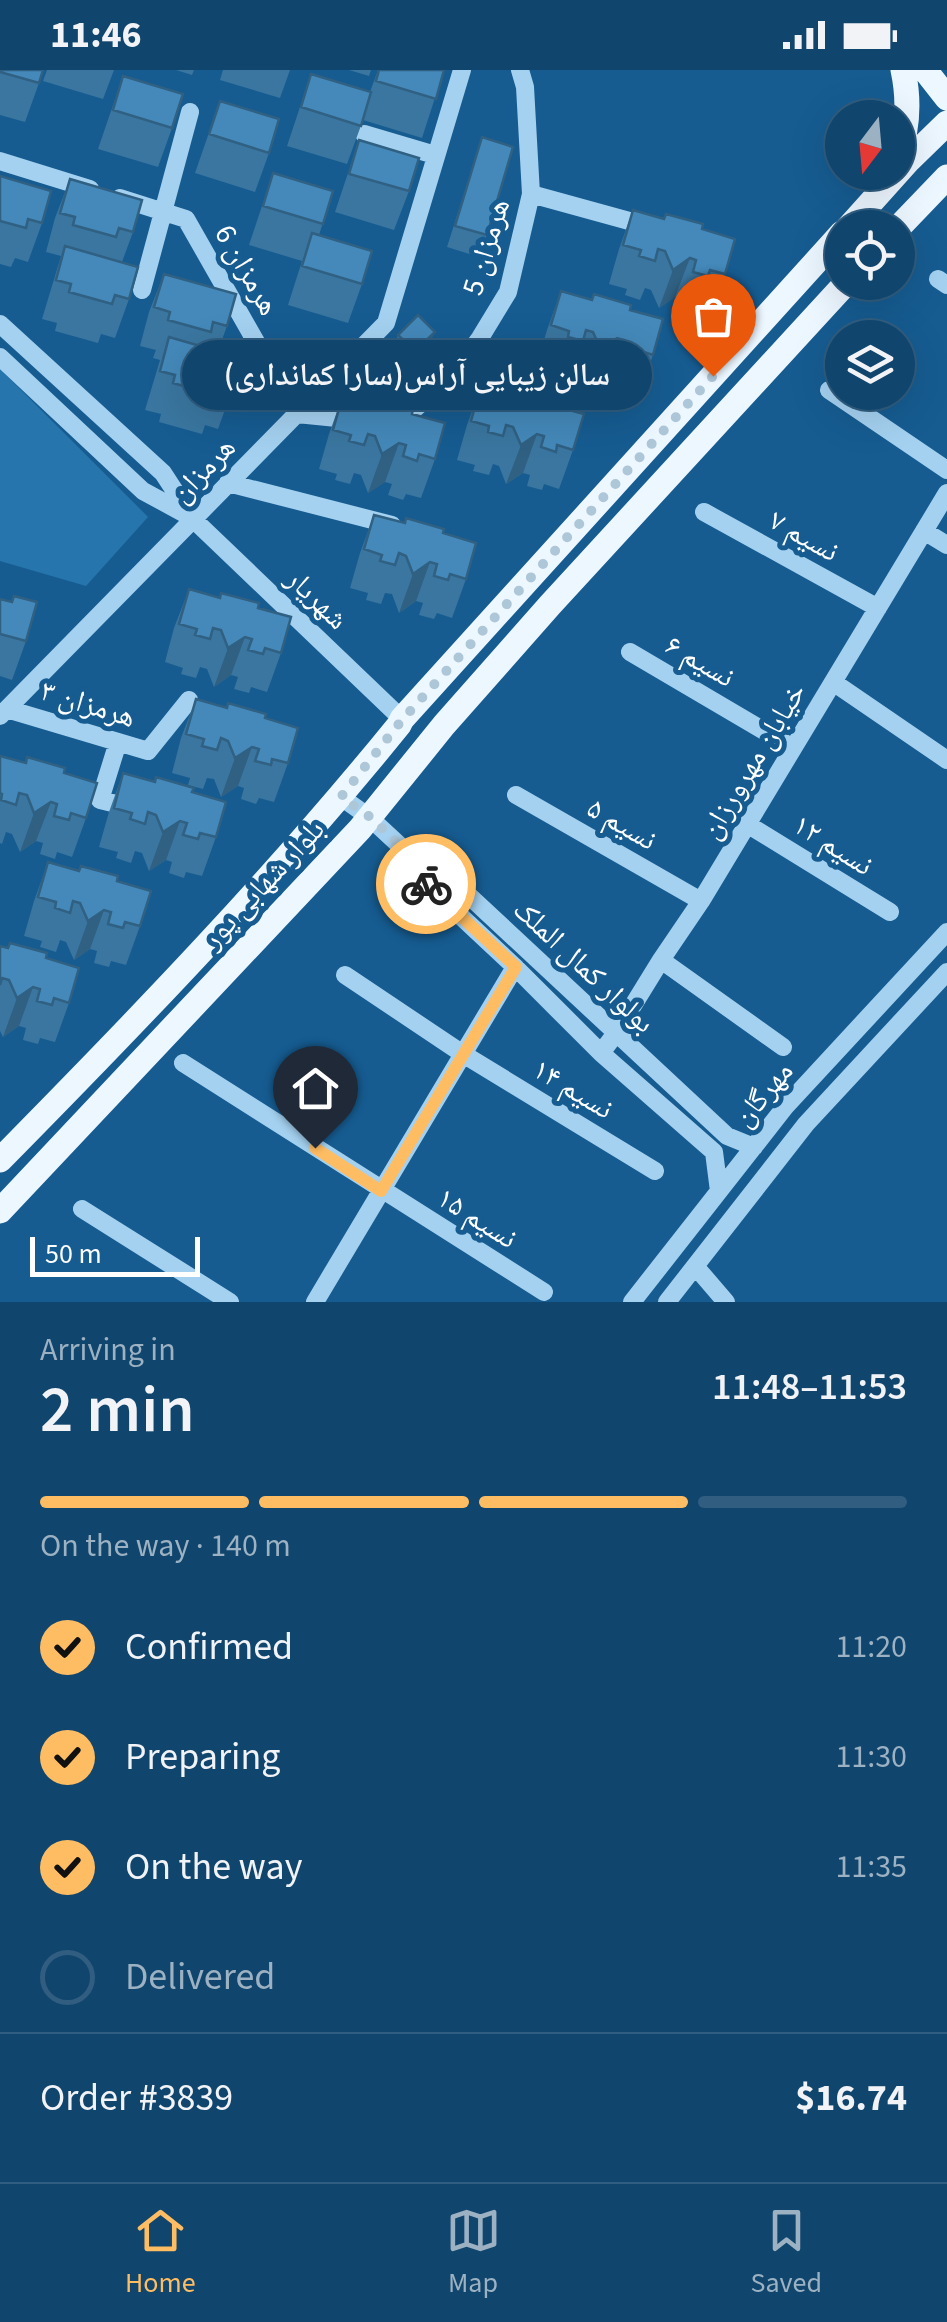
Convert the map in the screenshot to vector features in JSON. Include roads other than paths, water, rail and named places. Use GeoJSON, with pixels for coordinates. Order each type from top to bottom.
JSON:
{"type":"FeatureCollection","features":[{"type":"Feature","properties":{"kind":"main road"},"geometry":{"type":"LineString","coordinates":[[902,70],[906,100]]}},
{"type":"Feature","properties":{"kind":"main road"},"geometry":{"type":"LineString","coordinates":[[924,70],[947,98]]}},
{"type":"Feature","properties":{"kind":"main road"},"geometry":{"type":"LineString","coordinates":[[915,153],[947,123]]}},
{"type":"Feature","properties":{"kind":"main road"},"geometry":{"type":"LineString","coordinates":[[915,210],[947,177]]}},
{"type":"Feature","properties":{"kind":"main road"},"geometry":{"type":"LineString","coordinates":[[863,210],[879,190]]}},
{"type":"Feature","properties":{"kind":"main road"},"geometry":{"type":"LineString","coordinates":[[915,216],[947,200]]}},
{"type":"Feature","properties":{"kind":"main road","name":"بلوار شهابی پور"},"geometry":{"type":"LineString","coordinates":[[0,1160],[149,1009],[341,797],[402,720],[825,252]]}},
{"type":"Feature","properties":{"kind":"main road","name":"بلوار شهابی پور"},"geometry":{"type":"LineString","coordinates":[[0,1211],[370,817],[550,605],[830,300]]}},
{"type":"Feature","properties":{"kind":"main road"},"geometry":{"type":"LineString","coordinates":[[402,720],[430,742]]}},
{"type":"Feature","properties":{"kind":"street","name":"هرمزان"},"geometry":{"type":"LineString","coordinates":[[4,712],[386,322],[462,70]]}},
{"type":"Feature","properties":{"kind":"street","name":"هرمزان 5"},"geometry":{"type":"LineString","coordinates":[[296,414],[365,421],[404,417],[451,378],[480,338],[508,292],[532,194],[525,87],[520,70]]}},
{"type":"Feature","properties":{"kind":"street"},"geometry":{"type":"LineString","coordinates":[[142,290],[191,112]]}},
{"type":"Feature","properties":{"kind":"street"},"geometry":{"type":"LineString","coordinates":[[364,134],[434,156]]}},
{"type":"Feature","properties":{"kind":"street","name":"هرمزان 6"},"geometry":{"type":"LineString","coordinates":[[0,160],[25,176],[84,195],[186,219],[296,414]]}},
{"type":"Feature","properties":{"kind":"street"},"geometry":{"type":"LineString","coordinates":[[532,194],[669,232]]}},
{"type":"Feature","properties":{"kind":"street","name":"شهریار"},"geometry":{"type":"LineString","coordinates":[[0,324],[163,474],[194,519],[402,720]]}},
{"type":"Feature","properties":{"kind":"street","name":"شهریار"},"geometry":{"type":"LineString","coordinates":[[0,357],[143,491],[194,519]]}},
{"type":"Feature","properties":{"kind":"street"},"geometry":{"type":"LineString","coordinates":[[451,378],[517,397]]}},
{"type":"Feature","properties":{"kind":"street"},"geometry":{"type":"LineString","coordinates":[[858,410],[947,470]]}},
{"type":"Feature","properties":{"kind":"street"},"geometry":{"type":"LineString","coordinates":[[228,483],[415,531]]}},
{"type":"Feature","properties":{"kind":"street","name":"خیابان مهرورزان"},"geometry":{"type":"LineString","coordinates":[[601,1053],[701,901],[947,493]]}},
{"type":"Feature","properties":{"kind":"street","name":"نسیم ۷"},"geometry":{"type":"LineString","coordinates":[[704,512],[878,608]]}},
{"type":"Feature","properties":{"kind":"street"},"geometry":{"type":"LineString","coordinates":[[924,531],[947,545]]}},
{"type":"Feature","properties":{"kind":"street","name":"نسیم ۶"},"geometry":{"type":"LineString","coordinates":[[630,652],[793,748]]}},
{"type":"Feature","properties":{"kind":"street"},"geometry":{"type":"LineString","coordinates":[[833,682],[947,760]]}},
{"type":"Feature","properties":{"kind":"street","name":"هرمزان ۳"},"geometry":{"type":"LineString","coordinates":[[4,712],[148,751],[189,700]]}},
{"type":"Feature","properties":{"kind":"street"},"geometry":{"type":"LineString","coordinates":[[118,742],[100,800],[152,812]]}},
{"type":"Feature","properties":{"kind":"street","name":"نسیم ۵"},"geometry":{"type":"LineString","coordinates":[[516,795],[701,901]]}},
{"type":"Feature","properties":{"kind":"street"},"geometry":{"type":"LineString","coordinates":[[341,797],[370,817],[410,855]]}},
{"type":"Feature","properties":{"kind":"street","name":"نسیم ۱۲"},"geometry":{"type":"LineString","coordinates":[[747,824],[890,912]]}},
{"type":"Feature","properties":{"kind":"street","name":"بولوار کمال الملک"},"geometry":{"type":"LineString","coordinates":[[410,855],[422,880],[601,1053],[714,1152],[719,1191]]}},
{"type":"Feature","properties":{"kind":"street","name":"بولوار کمال الملک"},"geometry":{"type":"LineString","coordinates":[[410,855],[436,865],[727,1136],[754,1147]]}},
{"type":"Feature","properties":{"kind":"street","name":"مهرگان"},"geometry":{"type":"LineString","coordinates":[[632,1302],[785,1107],[947,932]]}},
{"type":"Feature","properties":{"kind":"street"},"geometry":{"type":"LineString","coordinates":[[661,960],[783,1047]]}},
{"type":"Feature","properties":{"kind":"street"},"geometry":{"type":"LineString","coordinates":[[315,1302],[516,967]]}},
{"type":"Feature","properties":{"kind":"street","name":"مهرگان"},"geometry":{"type":"LineString","coordinates":[[667,1302],[806,1124],[947,972]]}},
{"type":"Feature","properties":{"kind":"street","name":"نسیم ۱۴"},"geometry":{"type":"LineString","coordinates":[[345,975],[463,1054],[655,1170]]}},
{"type":"Feature","properties":{"kind":"street","name":"نسیم ۱۵"},"geometry":{"type":"LineString","coordinates":[[183,1064],[544,1292]]}},
{"type":"Feature","properties":{"kind":"street"},"geometry":{"type":"LineString","coordinates":[[82,1209],[230,1302]]}},
{"type":"Feature","properties":{"kind":"street"},"geometry":{"type":"LineString","coordinates":[[695,1266],[726,1302]]}},
{"type":"Feature","properties":{"kind":"place","name":"سالن زیبایی آراس(سارا کمانداری)"},"geometry":{"type":"Point","coordinates":[713,376]}}]}
